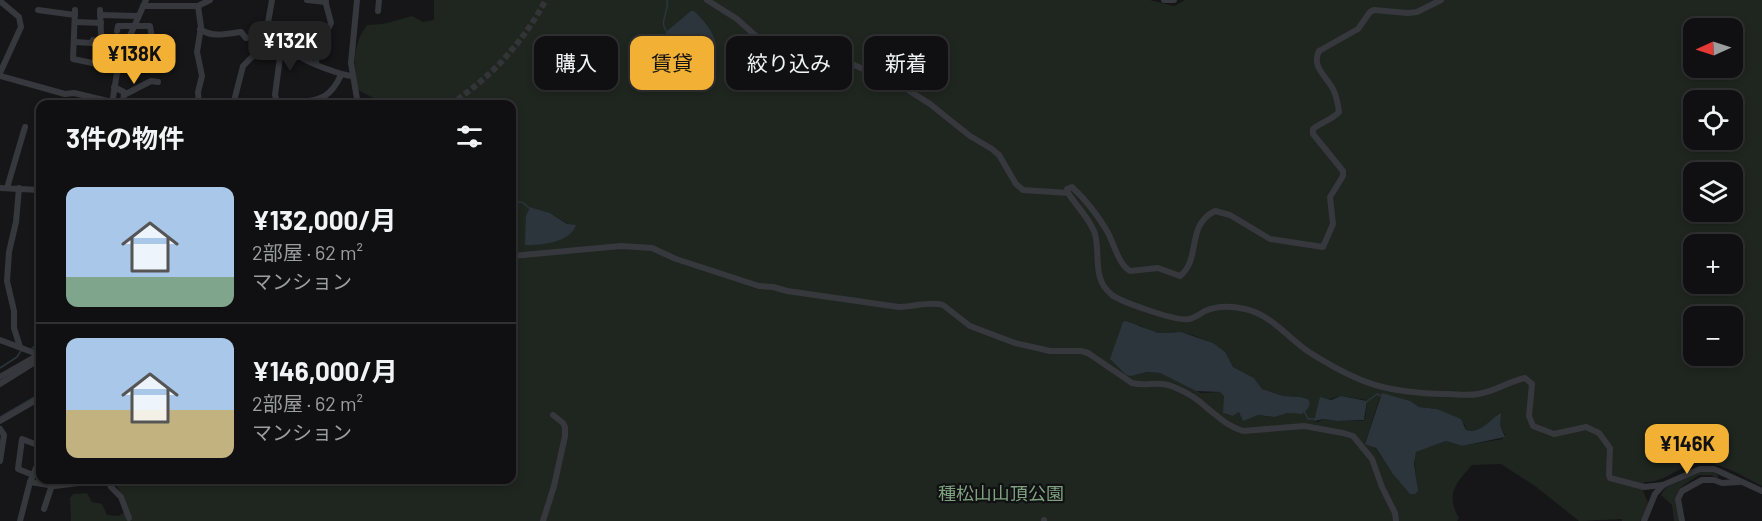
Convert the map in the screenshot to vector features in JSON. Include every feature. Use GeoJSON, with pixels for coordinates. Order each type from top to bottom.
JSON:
{"type":"FeatureCollection","features":[{"type":"Feature","properties":{"kind":"street"},"geometry":{"type":"LineString","coordinates":[[112,100],[117,68],[145,3],[198,6],[210,0]]}},
{"type":"Feature","properties":{"kind":"street"},"geometry":{"type":"LineString","coordinates":[[234,100],[243,66],[262,48],[272,0]]}},
{"type":"Feature","properties":{"kind":"street"},"geometry":{"type":"LineString","coordinates":[[308,0],[325,1],[331,23],[317,52],[316,63]]}},
{"type":"Feature","properties":{"kind":"street"},"geometry":{"type":"LineString","coordinates":[[357,0],[351,63],[357,100]]}},
{"type":"Feature","properties":{"kind":"street"},"geometry":{"type":"LineString","coordinates":[[378,11],[379,0]]}},
{"type":"Feature","properties":{"kind":"street"},"geometry":{"type":"LineString","coordinates":[[707,0],[737,19],[767,46],[796,56],[849,63],[904,88],[930,104],[970,136],[992,149],[999,155],[1016,184],[1023,190],[1068,193]]}},
{"type":"Feature","properties":{"kind":"street"},"geometry":{"type":"LineString","coordinates":[[1164,0],[1174,0]]}},
{"type":"Feature","properties":{"kind":"street"},"geometry":{"type":"LineString","coordinates":[[1441,0],[1417,12],[1379,9],[1370,12],[1358,29],[1328,45],[1316,56],[1319,69],[1338,101],[1339,112],[1317,125],[1313,129],[1313,134],[1344,171],[1330,197],[1334,224],[1323,247],[1269,239],[1230,215],[1215,211],[1207,215],[1200,223],[1189,267],[1180,276],[1158,268],[1130,271],[1124,266],[1112,240],[1091,208],[1072,187],[1067,189],[1068,193],[1095,232],[1100,278],[1107,290],[1120,299],[1179,320],[1192,318],[1214,308],[1247,310],[1273,322],[1302,348],[1352,377],[1392,390],[1416,394],[1478,394],[1525,378],[1532,384],[1529,416],[1533,426],[1554,434],[1581,427],[1591,429],[1604,438],[1610,448],[1610,478],[1644,487],[1663,485],[1693,471],[1707,468],[1762,491]]}},
{"type":"Feature","properties":{"kind":"street"},"geometry":{"type":"LineString","coordinates":[[0,1],[19,17],[21,27],[0,74],[65,93],[101,100]]}},
{"type":"Feature","properties":{"kind":"street"},"geometry":{"type":"LineString","coordinates":[[198,6],[200,29],[197,42],[202,76],[199,100]]}},
{"type":"Feature","properties":{"kind":"street"},"geometry":{"type":"LineString","coordinates":[[38,10],[100,23]]}},
{"type":"Feature","properties":{"kind":"street"},"geometry":{"type":"LineString","coordinates":[[101,34],[100,12],[138,16]]}},
{"type":"Feature","properties":{"kind":"street"},"geometry":{"type":"LineString","coordinates":[[75,16],[73,59],[117,68]]}},
{"type":"Feature","properties":{"kind":"street"},"geometry":{"type":"LineString","coordinates":[[117,31],[118,26],[150,26],[153,45],[149,45],[141,55]]}},
{"type":"Feature","properties":{"kind":"street"},"geometry":{"type":"LineString","coordinates":[[200,29],[209,34],[241,32],[246,38],[266,37],[291,45],[300,57],[341,75],[352,76]]}},
{"type":"Feature","properties":{"kind":"street"},"geometry":{"type":"LineString","coordinates":[[74,42],[92,43],[93,40]]}},
{"type":"Feature","properties":{"kind":"street"},"geometry":{"type":"LineString","coordinates":[[277,100],[276,90],[282,42]]}},
{"type":"Feature","properties":{"kind":"street"},"geometry":{"type":"LineString","coordinates":[[316,100],[328,96],[341,75]]}},
{"type":"Feature","properties":{"kind":"street"},"geometry":{"type":"LineString","coordinates":[[124,95],[151,81],[158,82]]}},
{"type":"Feature","properties":{"kind":"street"},"geometry":{"type":"LineString","coordinates":[[114,87],[124,92],[124,100]]}},
{"type":"Feature","properties":{"kind":"street"},"geometry":{"type":"LineString","coordinates":[[26,127],[3,188],[36,189]]}},
{"type":"Feature","properties":{"kind":"street"},"geometry":{"type":"LineString","coordinates":[[20,188],[16,222],[9,252],[8,281],[20,347]]}},
{"type":"Feature","properties":{"kind":"street"},"geometry":{"type":"LineString","coordinates":[[516,256],[621,246],[652,248],[676,259],[716,272],[787,291],[899,307],[938,303],[944,305],[970,326],[1015,343],[1050,351],[1081,351],[1098,358],[1132,383],[1159,382],[1174,387],[1194,398],[1234,428],[1243,430],[1304,426],[1353,436],[1367,451],[1376,467],[1382,487],[1395,513],[1396,521]]}},
{"type":"Feature","properties":{"kind":"street"},"geometry":{"type":"LineString","coordinates":[[0,340],[36,354]]}},
{"type":"Feature","properties":{"kind":"street"},"geometry":{"type":"LineString","coordinates":[[0,377],[36,358]]}},
{"type":"Feature","properties":{"kind":"street"},"geometry":{"type":"LineString","coordinates":[[0,384],[36,359]]}},
{"type":"Feature","properties":{"kind":"street"},"geometry":{"type":"LineString","coordinates":[[0,421],[36,400]]}},
{"type":"Feature","properties":{"kind":"street"},"geometry":{"type":"LineString","coordinates":[[543,521],[554,486],[565,436],[563,423],[553,415]]}},
{"type":"Feature","properties":{"kind":"street"},"geometry":{"type":"LineString","coordinates":[[0,429],[3,435],[0,456]]}},
{"type":"Feature","properties":{"kind":"street"},"geometry":{"type":"LineString","coordinates":[[36,444],[22,439],[18,469],[36,479]]}},
{"type":"Feature","properties":{"kind":"street"},"geometry":{"type":"LineString","coordinates":[[20,521],[36,468]]}},
{"type":"Feature","properties":{"kind":"street"},"geometry":{"type":"LineString","coordinates":[[1682,521],[1678,499],[1682,491],[1702,480],[1722,483],[1742,482]]}},
{"type":"Feature","properties":{"kind":"street"},"geometry":{"type":"LineString","coordinates":[[49,484],[65,484]]}},
{"type":"Feature","properties":{"kind":"street"},"geometry":{"type":"LineString","coordinates":[[110,484],[121,497],[129,518]]}},
{"type":"Feature","properties":{"kind":"street"},"geometry":{"type":"LineString","coordinates":[[44,509],[52,485]]}},
{"type":"Feature","properties":{"kind":"street"},"geometry":{"type":"LineString","coordinates":[[1644,521],[1655,494],[1663,485]]}},
{"type":"Feature","properties":{"kind":"street"},"geometry":{"type":"LineString","coordinates":[[1644,487],[1651,504]]}},
{"type":"Feature","properties":{"kind":"green space","name":"種松山山頂公園"},"geometry":{"type":"Polygon","coordinates":[[[434,0],[1150,0],[1174,6],[1185,0],[1762,0],[1762,486],[1724,467],[1704,463],[1694,464],[1661,479],[1645,482],[1642,489],[1648,502],[1644,517],[1640,521],[1622,521],[1622,519],[1579,521],[1535,486],[1501,464],[1472,465],[1457,483],[1453,502],[1459,518],[1457,521],[71,521],[70,498],[73,494],[87,493],[92,502],[102,504],[107,515],[119,516],[128,509],[116,484],[516,484],[516,100],[377,100],[358,90],[355,56],[358,41],[367,25],[383,24],[412,16],[423,22],[434,20],[434,0]],[[530,207],[525,245],[550,243],[568,224],[550,213],[530,207]],[[1140,325],[1111,360],[1126,375],[1160,373],[1201,393],[1220,392],[1224,396],[1225,414],[1233,416],[1239,412],[1242,419],[1258,415],[1275,417],[1287,413],[1302,414],[1309,406],[1308,399],[1283,396],[1262,389],[1254,378],[1233,367],[1217,347],[1201,338],[1176,332],[1157,333],[1140,325]],[[1341,396],[1326,400],[1314,421],[1324,419],[1362,421],[1365,419],[1366,400],[1341,396]],[[1380,397],[1365,443],[1375,448],[1398,480],[1413,494],[1417,492],[1416,452],[1446,441],[1461,446],[1502,439],[1505,435],[1500,425],[1500,413],[1485,426],[1472,431],[1466,430],[1465,425],[1457,418],[1437,409],[1419,407],[1404,400],[1380,397]]]}},
{"type":"Feature","properties":{"kind":"green space"},"geometry":{"type":"Polygon","coordinates":[[[1702,470],[1712,471],[1718,475],[1718,478],[1699,475],[1681,487],[1677,494],[1680,521],[1674,521],[1672,505],[1661,495],[1665,488],[1702,470]]]}},
{"type":"Feature","properties":{"kind":"shaded area"},"geometry":{"type":"Polygon","coordinates":[[[691,11],[694,11],[714,36],[667,36],[666,32],[691,11]]]}},
{"type":"Feature","properties":{"kind":"shaded area"},"geometry":{"type":"Polygon","coordinates":[[[530,207],[550,213],[567,224],[576,225],[568,236],[555,242],[525,245],[526,216],[530,207]]]}},
{"type":"Feature","properties":{"kind":"shaded area"},"geometry":{"type":"Polygon","coordinates":[[[1126,321],[1158,333],[1181,332],[1213,343],[1225,352],[1233,367],[1254,378],[1262,389],[1283,396],[1308,399],[1308,408],[1302,414],[1287,413],[1275,417],[1258,415],[1243,421],[1239,412],[1233,416],[1223,413],[1224,396],[1220,392],[1196,391],[1160,373],[1126,375],[1110,359],[1123,322],[1126,321]]]}},
{"type":"Feature","properties":{"kind":"shaded area"},"geometry":{"type":"Polygon","coordinates":[[[1382,393],[1410,401],[1419,407],[1437,409],[1461,419],[1466,430],[1477,430],[1501,413],[1500,425],[1505,437],[1462,446],[1446,441],[1416,452],[1414,464],[1418,491],[1410,494],[1376,448],[1365,444],[1382,393]]]}},
{"type":"Feature","properties":{"kind":"shaded area"},"geometry":{"type":"Polygon","coordinates":[[[1341,396],[1367,401],[1364,420],[1314,421],[1320,397],[1331,400],[1341,396]]]}},
{"type":"Feature","properties":{"kind":"waterway"},"geometry":{"type":"LineString","coordinates":[[667,0],[664,25],[668,33]]}},
{"type":"Feature","properties":{"kind":"waterway"},"geometry":{"type":"LineString","coordinates":[[516,202],[522,202],[529,208]]}},
{"type":"Feature","properties":{"kind":"waterway"},"geometry":{"type":"LineString","coordinates":[[32,348],[36,346]]}},
{"type":"Feature","properties":{"kind":"waterway"},"geometry":{"type":"LineString","coordinates":[[0,368],[17,357],[22,349]]}},
{"type":"Feature","properties":{"kind":"waterway"},"geometry":{"type":"LineString","coordinates":[[1366,402],[1377,394],[1382,396]]}},
{"type":"Feature","properties":{"kind":"waterway"},"geometry":{"type":"LineString","coordinates":[[0,417],[36,396]]}},
{"type":"Feature","properties":{"kind":"waterway"},"geometry":{"type":"LineString","coordinates":[[1304,411],[1308,419],[1315,419]]}},
{"type":"Feature","properties":{"kind":"tunnel"},"geometry":{"type":"LineString","coordinates":[[457,100],[505,58],[546,0]]}}]}
